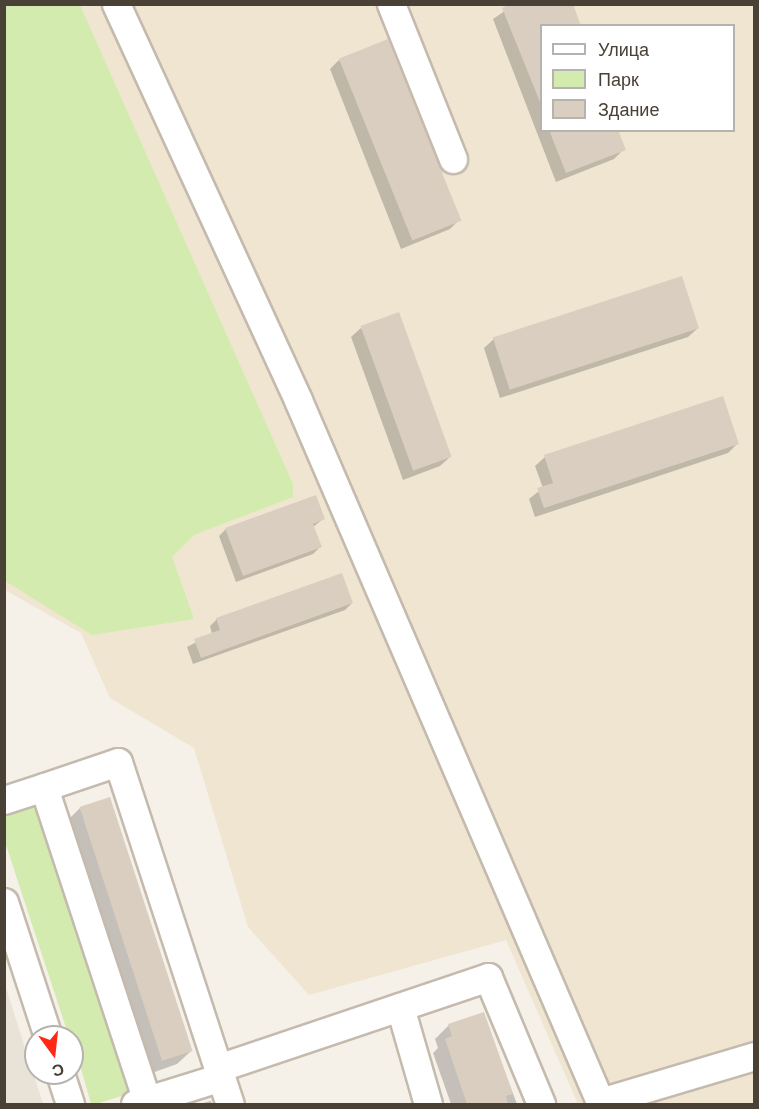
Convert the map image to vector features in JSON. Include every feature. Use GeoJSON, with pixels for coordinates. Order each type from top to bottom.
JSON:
{"type":"FeatureCollection","features":[{"type":"Feature","properties":{"kind":"street"},"geometry":{"type":"LineString","coordinates":[[116,4],[298,400],[601,1103],[754,1056]]}},
{"type":"Feature","properties":{"kind":"street"},"geometry":{"type":"LineString","coordinates":[[391,4],[453,159]]}},
{"type":"Feature","properties":{"kind":"street"},"geometry":{"type":"LineString","coordinates":[[4,800],[118,762],[230,1104]]}},
{"type":"Feature","properties":{"kind":"street"},"geometry":{"type":"LineString","coordinates":[[44,787],[141,1103],[400,1007],[488,977],[541,1104]]}},
{"type":"Feature","properties":{"kind":"street"},"geometry":{"type":"LineString","coordinates":[[4,902],[44,1025]]}},
{"type":"Feature","properties":{"kind":"street"},"geometry":{"type":"LineString","coordinates":[[400,1007],[428,1104]]}},
{"type":"Feature","properties":{"kind":"street"},"geometry":{"type":"LineString","coordinates":[[64,1085],[70,1104]]}},
{"type":"Feature","properties":{"kind":"shaded area"},"geometry":{"type":"Polygon","coordinates":[[[5,5],[754,5],[754,1104],[578,1104],[506,940],[309,995],[248,927],[194,748],[110,698],[81,633],[5,590],[5,5]]]}},
{"type":"Feature","properties":{"kind":"shaded area"},"geometry":{"type":"Polygon","coordinates":[[[5,985],[24,1044],[24,1085],[37,1085],[43,1104],[5,1104],[5,985]]]}},
{"type":"Feature","properties":{"kind":"green space"},"geometry":{"type":"Polygon","coordinates":[[[4,5],[80,5],[293,484],[293,497],[194,535],[172,557],[194,619],[92,635],[5,581],[4,5]]]}},
{"type":"Feature","properties":{"kind":"green space"},"geometry":{"type":"Polygon","coordinates":[[[37,797],[134,1092],[91,1104],[84,1079],[84,1025],[65,1025],[5,842],[4,808],[37,797]]]}},
{"type":"Feature","properties":{"kind":"building"},"geometry":{"type":"Polygon","coordinates":[[[511,4],[573,4],[580,24],[540,24],[540,102],[502,8],[511,4]]]}},
{"type":"Feature","properties":{"kind":"building"},"geometry":{"type":"Polygon","coordinates":[[[388,39],[461,221],[412,241],[339,59],[388,39]]]}},
{"type":"Feature","properties":{"kind":"building"},"geometry":{"type":"Polygon","coordinates":[[[550,132],[619,132],[626,150],[566,173],[550,132]]]}},
{"type":"Feature","properties":{"kind":"building"},"geometry":{"type":"Polygon","coordinates":[[[682,276],[699,328],[510,390],[493,337],[682,276]]]}},
{"type":"Feature","properties":{"kind":"building"},"geometry":{"type":"Polygon","coordinates":[[[399,312],[452,457],[413,471],[360,326],[399,312]]]}},
{"type":"Feature","properties":{"kind":"building"},"geometry":{"type":"Polygon","coordinates":[[[723,396],[739,444],[544,508],[537,488],[553,483],[544,455],[723,396]]]}},
{"type":"Feature","properties":{"kind":"building"},"geometry":{"type":"Polygon","coordinates":[[[316,495],[325,519],[313,524],[322,547],[243,576],[225,528],[316,495]]]}},
{"type":"Feature","properties":{"kind":"building"},"geometry":{"type":"Polygon","coordinates":[[[342,573],[353,603],[201,658],[194,639],[220,630],[216,618],[342,573]]]}},
{"type":"Feature","properties":{"kind":"building"},"geometry":{"type":"Polygon","coordinates":[[[110,797],[193,1051],[162,1061],[80,807],[110,797]]]}},
{"type":"Feature","properties":{"kind":"building"},"geometry":{"type":"Polygon","coordinates":[[[484,1012],[513,1094],[506,1096],[508,1104],[467,1104],[445,1039],[452,1036],[448,1024],[484,1012]]]}}]}
